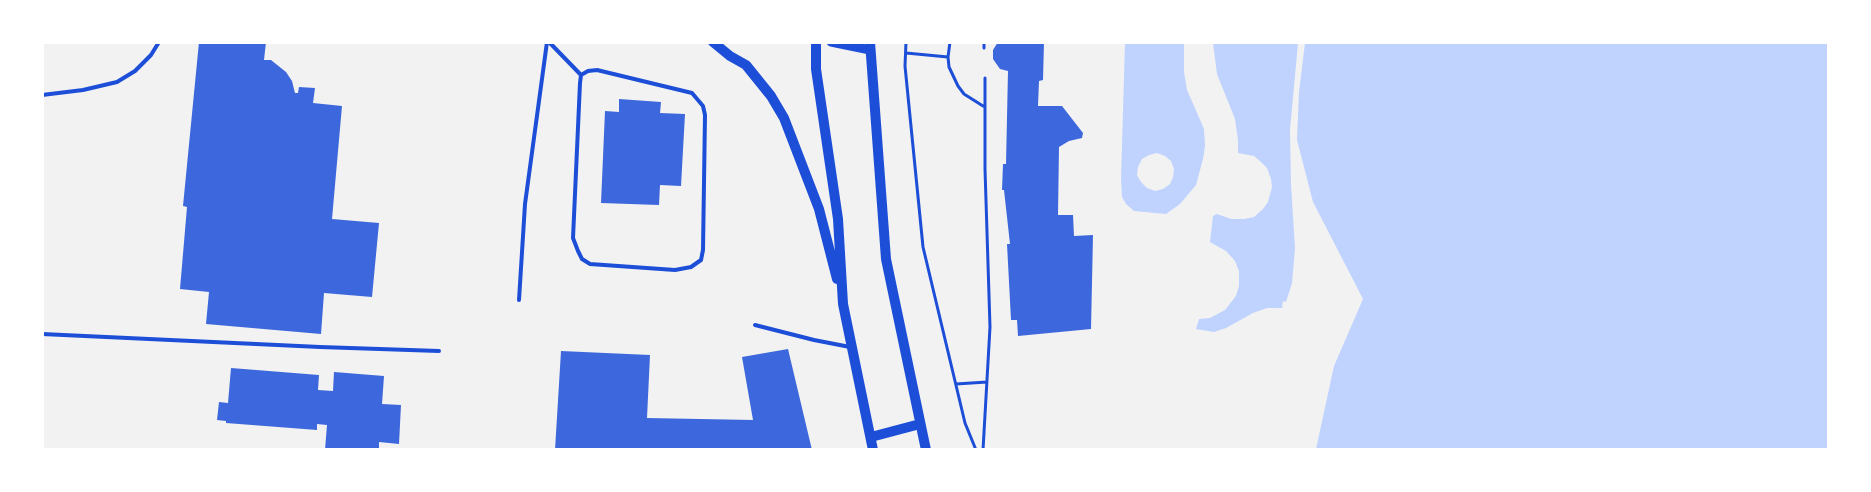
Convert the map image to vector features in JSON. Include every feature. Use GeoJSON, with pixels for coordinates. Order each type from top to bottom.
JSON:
{"type":"FeatureCollection","features":[{"type":"Feature","properties":{"kind":"main road"},"geometry":{"type":"LineString","coordinates":[[713,42],[730,56],[746,65],[771,96],[784,118],[819,209],[843,304],[874,450]]}},
{"type":"Feature","properties":{"kind":"main road"},"geometry":{"type":"LineString","coordinates":[[816,42],[816,69],[838,219],[843,304]]}},
{"type":"Feature","properties":{"kind":"main road"},"geometry":{"type":"LineString","coordinates":[[870,46],[886,259],[926,450]]}},
{"type":"Feature","properties":{"kind":"main road"},"geometry":{"type":"LineString","coordinates":[[871,437],[920,424]]}},
{"type":"Feature","properties":{"kind":"street"},"geometry":{"type":"LineString","coordinates":[[831,42],[870,46]]}},
{"type":"Feature","properties":{"kind":"lane"},"geometry":{"type":"LineString","coordinates":[[42,95],[82,90],[117,82],[135,71],[151,55],[159,42]]}},
{"type":"Feature","properties":{"kind":"lane"},"geometry":{"type":"LineString","coordinates":[[548,42],[581,76],[573,238],[582,259],[590,264],[674,270],[690,267],[701,260],[703,250],[705,115],[703,106],[692,93],[597,70],[588,71],[581,76]]}},
{"type":"Feature","properties":{"kind":"lane"},"geometry":{"type":"LineString","coordinates":[[519,300],[525,204],[548,42]]}},
{"type":"Feature","properties":{"kind":"lane"},"geometry":{"type":"LineString","coordinates":[[755,325],[851,347]]}},
{"type":"Feature","properties":{"kind":"lane"},"geometry":{"type":"LineString","coordinates":[[42,334],[439,351]]}},
{"type":"Feature","properties":{"kind":"path"},"geometry":{"type":"LineString","coordinates":[[906,42],[905,66],[923,247],[965,424],[976,450]]}},
{"type":"Feature","properties":{"kind":"path"},"geometry":{"type":"LineString","coordinates":[[950,42],[949,67],[958,86],[964,94],[984,106]]}},
{"type":"Feature","properties":{"kind":"path"},"geometry":{"type":"LineString","coordinates":[[984,42],[984,48]]}},
{"type":"Feature","properties":{"kind":"path"},"geometry":{"type":"LineString","coordinates":[[906,53],[948,57]]}},
{"type":"Feature","properties":{"kind":"path"},"geometry":{"type":"LineString","coordinates":[[984,450],[990,327],[984,106],[985,78]]}},
{"type":"Feature","properties":{"kind":"path"},"geometry":{"type":"LineString","coordinates":[[956,384],[987,382]]}},
{"type":"Feature","properties":{"kind":"water"},"geometry":{"type":"Polygon","coordinates":[[[1125,43],[1184,43],[1184,72],[1187,90],[1204,129],[1205,146],[1196,185],[1180,204],[1166,214],[1134,211],[1126,204],[1122,197],[1125,43]],[[1157,153],[1142,159],[1137,175],[1147,188],[1155,191],[1163,189],[1170,184],[1174,169],[1171,161],[1157,153]]]}},
{"type":"Feature","properties":{"kind":"water"},"geometry":{"type":"Polygon","coordinates":[[[1213,43],[1298,43],[1290,130],[1295,248],[1292,283],[1286,302],[1283,301],[1282,308],[1267,308],[1214,332],[1196,329],[1199,319],[1210,318],[1225,310],[1236,296],[1239,286],[1239,271],[1235,261],[1226,251],[1210,242],[1213,216],[1217,214],[1231,219],[1254,217],[1268,202],[1272,187],[1267,168],[1254,156],[1238,153],[1235,119],[1217,74],[1213,43]]]}},
{"type":"Feature","properties":{"kind":"water"},"geometry":{"type":"Polygon","coordinates":[[[1305,43],[1828,43],[1828,449],[1316,449],[1334,366],[1363,299],[1313,202],[1297,140],[1299,92],[1305,43]]]}},
{"type":"Feature","properties":{"kind":"building"},"geometry":{"type":"Polygon","coordinates":[[[199,42],[266,42],[264,60],[271,60],[286,72],[292,81],[295,93],[298,93],[299,87],[315,88],[313,103],[342,106],[332,219],[379,223],[372,297],[324,293],[321,334],[206,324],[209,292],[180,289],[187,207],[183,206],[199,42]]]}},
{"type":"Feature","properties":{"kind":"building"},"geometry":{"type":"Polygon","coordinates":[[[998,42],[1044,42],[1043,80],[1039,81],[1038,106],[1062,106],[1083,133],[1082,138],[1069,141],[1059,147],[1058,215],[1073,215],[1074,236],[1093,235],[1091,329],[1018,336],[1017,320],[1011,320],[1007,244],[1010,244],[1004,190],[1002,190],[1003,164],[1006,164],[1008,71],[1000,69],[993,59],[993,50],[998,42]]]}},
{"type":"Feature","properties":{"kind":"building"},"geometry":{"type":"Polygon","coordinates":[[[619,99],[661,102],[660,113],[685,114],[681,186],[660,185],[659,205],[601,203],[605,111],[619,112],[619,99]]]}},
{"type":"Feature","properties":{"kind":"building"},"geometry":{"type":"Polygon","coordinates":[[[788,349],[812,450],[555,450],[561,351],[650,355],[647,418],[753,420],[742,357],[788,349]]]}},
{"type":"Feature","properties":{"kind":"building"},"geometry":{"type":"Polygon","coordinates":[[[231,368],[319,375],[318,390],[333,391],[334,372],[384,376],[382,404],[401,405],[399,444],[379,442],[379,450],[325,450],[327,425],[317,424],[317,430],[226,423],[226,421],[217,420],[219,402],[228,403],[231,368]]]}}]}
